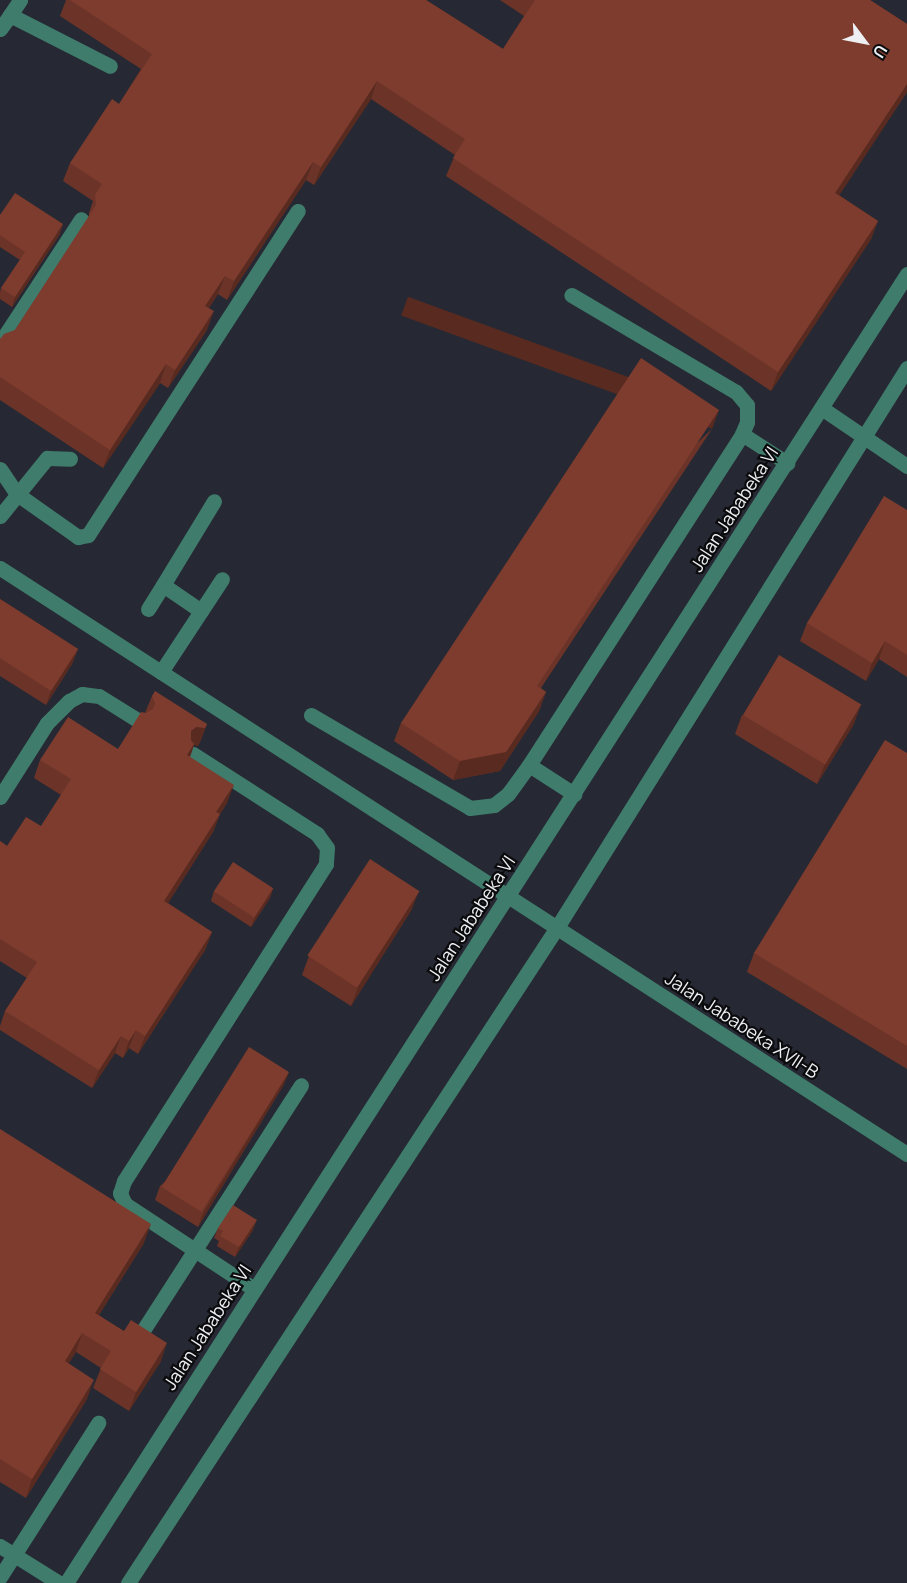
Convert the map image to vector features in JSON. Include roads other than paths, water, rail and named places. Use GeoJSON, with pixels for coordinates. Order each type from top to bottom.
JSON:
{"type":"FeatureCollection","features":[{"type":"Feature","properties":{"kind":"street"},"geometry":{"type":"LineString","coordinates":[[0,29],[20,0]]}},
{"type":"Feature","properties":{"kind":"street"},"geometry":{"type":"LineString","coordinates":[[10,15],[110,66]]}},
{"type":"Feature","properties":{"kind":"street"},"geometry":{"type":"LineString","coordinates":[[0,469],[17,494],[78,537],[88,536],[298,211]]}},
{"type":"Feature","properties":{"kind":"street"},"geometry":{"type":"LineString","coordinates":[[0,343],[81,219]]}},
{"type":"Feature","properties":{"kind":"street","name":"Jalan Jababeka VI"},"geometry":{"type":"LineString","coordinates":[[66,1583],[823,409],[907,274]]}},
{"type":"Feature","properties":{"kind":"street"},"geometry":{"type":"LineString","coordinates":[[311,715],[470,808],[494,805],[508,794],[529,765],[741,434],[747,422],[747,405],[736,392],[571,295]]}},
{"type":"Feature","properties":{"kind":"street"},"geometry":{"type":"LineString","coordinates":[[128,1583],[556,929],[907,368]]}},
{"type":"Feature","properties":{"kind":"street"},"geometry":{"type":"LineString","coordinates":[[823,409],[907,466]]}},
{"type":"Feature","properties":{"kind":"street"},"geometry":{"type":"LineString","coordinates":[[741,434],[787,463]]}},
{"type":"Feature","properties":{"kind":"street"},"geometry":{"type":"LineString","coordinates":[[0,516],[47,458],[70,459]]}},
{"type":"Feature","properties":{"kind":"street"},"geometry":{"type":"LineString","coordinates":[[148,609],[214,501]]}},
{"type":"Feature","properties":{"kind":"street","name":"Jalan Jababeka XVII-B"},"geometry":{"type":"LineString","coordinates":[[0,568],[907,1154]]}},
{"type":"Feature","properties":{"kind":"street"},"geometry":{"type":"LineString","coordinates":[[161,672],[222,579]]}},
{"type":"Feature","properties":{"kind":"street"},"geometry":{"type":"LineString","coordinates":[[163,585],[201,611]]}},
{"type":"Feature","properties":{"kind":"street"},"geometry":{"type":"LineString","coordinates":[[0,797],[47,723],[69,701],[82,694],[99,696],[139,722]]}},
{"type":"Feature","properties":{"kind":"street"},"geometry":{"type":"LineString","coordinates":[[193,754],[317,834],[327,848],[326,864],[124,1181],[120,1193],[125,1204],[254,1289]]}},
{"type":"Feature","properties":{"kind":"street"},"geometry":{"type":"LineString","coordinates":[[529,765],[574,794]]}},
{"type":"Feature","properties":{"kind":"street"},"geometry":{"type":"LineString","coordinates":[[140,1335],[301,1085]]}},
{"type":"Feature","properties":{"kind":"street"},"geometry":{"type":"LineString","coordinates":[[0,1577],[98,1423]]}},
{"type":"Feature","properties":{"kind":"street"},"geometry":{"type":"LineString","coordinates":[[0,1546],[59,1583]]}}]}
